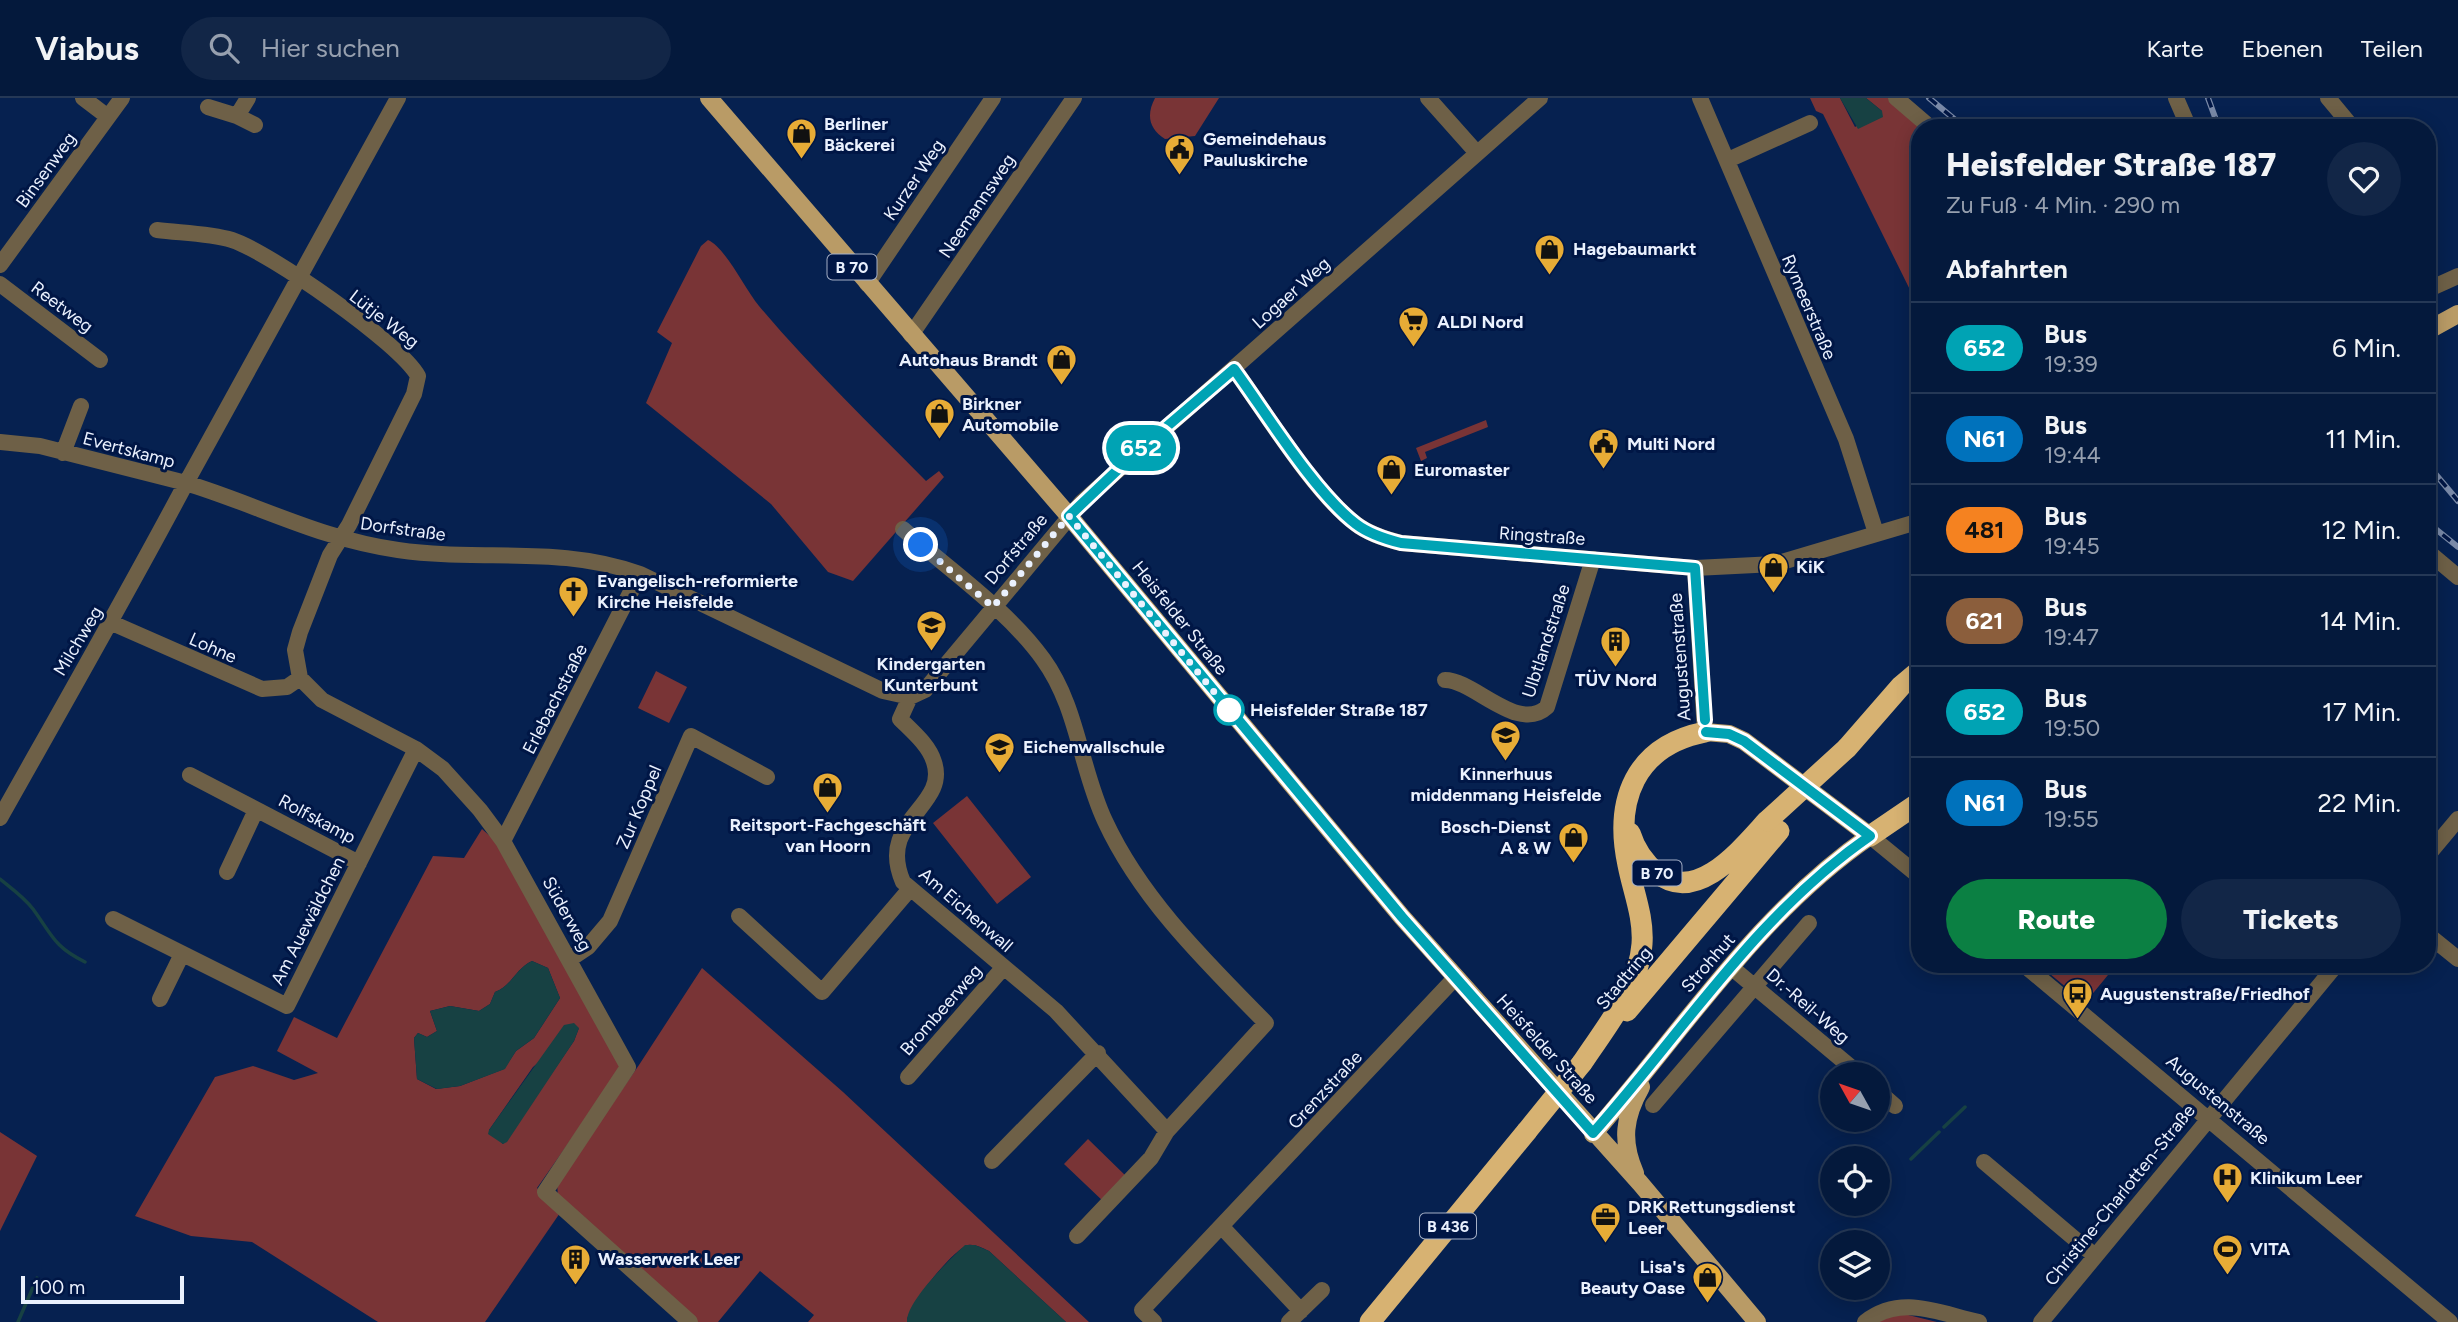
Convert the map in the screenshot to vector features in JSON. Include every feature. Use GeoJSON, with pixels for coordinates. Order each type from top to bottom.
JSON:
{"type":"FeatureCollection","features":[{"type":"Feature","properties":{"kind":"highway","name":"B 70"},"geometry":{"type":"LineString","coordinates":[[1625,807],[1633,844],[1641,858],[1662,877],[1684,883],[1708,876],[1773,826],[1911,678]]}},
{"type":"Feature","properties":{"kind":"highway"},"geometry":{"type":"LineString","coordinates":[[1582,1063],[1622,1002],[1636,971],[1642,946],[1640,914],[1623,837],[1625,807],[1632,784],[1655,754],[1671,742],[1706,732]]}},
{"type":"Feature","properties":{"kind":"highway"},"geometry":{"type":"LineString","coordinates":[[1870,836],[1911,808]]}},
{"type":"Feature","properties":{"kind":"highway","name":"Stadtring"},"geometry":{"type":"LineString","coordinates":[[1370,1322],[1773,826]]}},
{"type":"Feature","properties":{"kind":"main road","name":"Heisfelder Straße"},"geometry":{"type":"LineString","coordinates":[[709,98],[1069,516],[1455,978],[1640,1183],[1757,1322]]}},
{"type":"Feature","properties":{"kind":"main road"},"geometry":{"type":"LineString","coordinates":[[2436,326],[2458,314]]}},
{"type":"Feature","properties":{"kind":"main road","name":"Augustenstraße"},"geometry":{"type":"LineString","coordinates":[[1706,732],[1729,734],[1744,741],[1870,836]]}},
{"type":"Feature","properties":{"kind":"main road","name":"Strohhut"},"geometry":{"type":"LineString","coordinates":[[1593,1133],[1731,967],[1802,889],[1870,836]]}},
{"type":"Feature","properties":{"kind":"main road"},"geometry":{"type":"LineString","coordinates":[[1640,1183],[1626,1149],[1626,1121],[1632,1102],[1663,1047]]}},
{"type":"Feature","properties":{"kind":"street"},"geometry":{"type":"LineString","coordinates":[[83,98],[108,117]]}},
{"type":"Feature","properties":{"kind":"street","name":"Binsenweg"},"geometry":{"type":"LineString","coordinates":[[0,265],[122,98]]}},
{"type":"Feature","properties":{"kind":"street"},"geometry":{"type":"LineString","coordinates":[[237,116],[248,98]]}},
{"type":"Feature","properties":{"kind":"street"},"geometry":{"type":"LineString","coordinates":[[186,483],[297,277],[398,98]]}},
{"type":"Feature","properties":{"kind":"street","name":"Kurzer Weg"},"geometry":{"type":"LineString","coordinates":[[867,284],[993,98]]}},
{"type":"Feature","properties":{"kind":"street","name":"Neemannsweg"},"geometry":{"type":"LineString","coordinates":[[911,335],[1074,98]]}},
{"type":"Feature","properties":{"kind":"street"},"geometry":{"type":"LineString","coordinates":[[1428,98],[1477,153]]}},
{"type":"Feature","properties":{"kind":"street","name":"Logaer Weg"},"geometry":{"type":"LineString","coordinates":[[1069,516],[1129,459],[1540,98]]}},
{"type":"Feature","properties":{"kind":"street","name":"Rymeerstraße"},"geometry":{"type":"LineString","coordinates":[[1700,98],[1846,439],[1876,533]]}},
{"type":"Feature","properties":{"kind":"street"},"geometry":{"type":"LineString","coordinates":[[1896,98],[1920,119]]}},
{"type":"Feature","properties":{"kind":"street"},"geometry":{"type":"LineString","coordinates":[[2176,98],[2185,119]]}},
{"type":"Feature","properties":{"kind":"street"},"geometry":{"type":"LineString","coordinates":[[2328,98],[2346,119]]}},
{"type":"Feature","properties":{"kind":"street"},"geometry":{"type":"LineString","coordinates":[[208,107],[255,125]]}},
{"type":"Feature","properties":{"kind":"street"},"geometry":{"type":"LineString","coordinates":[[1728,160],[1810,123]]}},
{"type":"Feature","properties":{"kind":"street","name":"Lütje Weg"},"geometry":{"type":"LineString","coordinates":[[157,230],[229,240],[256,250],[393,347],[418,376],[414,394],[339,539]]}},
{"type":"Feature","properties":{"kind":"street"},"geometry":{"type":"LineString","coordinates":[[2436,286],[2458,276]]}},
{"type":"Feature","properties":{"kind":"street","name":"Reetweg"},"geometry":{"type":"LineString","coordinates":[[0,284],[100,360]]}},
{"type":"Feature","properties":{"kind":"street","name":"Ringstraße"},"geometry":{"type":"LineString","coordinates":[[1234,369],[1333,502],[1356,524],[1376,536],[1401,543],[1695,568],[1775,564],[1911,523]]}},
{"type":"Feature","properties":{"kind":"street","name":"Evertskamp"},"geometry":{"type":"LineString","coordinates":[[63,453],[81,406]]}},
{"type":"Feature","properties":{"kind":"street","name":"Evertskamp"},"geometry":{"type":"LineString","coordinates":[[0,442],[40,446],[186,483]]}},
{"type":"Feature","properties":{"kind":"street","name":"Dorfstraße"},"geometry":{"type":"LineString","coordinates":[[186,483],[339,539],[401,551],[460,555],[554,555],[593,559],[640,574],[883,691],[910,697],[925,690],[1069,516]]}},
{"type":"Feature","properties":{"kind":"street","name":"Milchweg"},"geometry":{"type":"LineString","coordinates":[[0,818],[70,689],[112,623],[186,483]]}},
{"type":"Feature","properties":{"kind":"street","name":"Dorfstraße"},"geometry":{"type":"LineString","coordinates":[[903,529],[993,607]]}},
{"type":"Feature","properties":{"kind":"street"},"geometry":{"type":"LineString","coordinates":[[300,678],[295,650],[299,632],[339,539]]}},
{"type":"Feature","properties":{"kind":"street","name":"Ulbtlandstraße"},"geometry":{"type":"LineString","coordinates":[[1445,680],[1459,680],[1489,702],[1531,715],[1541,713],[1547,707],[1593,559]]}},
{"type":"Feature","properties":{"kind":"street"},"geometry":{"type":"LineString","coordinates":[[2436,559],[2458,577]]}},
{"type":"Feature","properties":{"kind":"street","name":"Augustenstraße"},"geometry":{"type":"LineString","coordinates":[[1695,568],[1706,732]]}},
{"type":"Feature","properties":{"kind":"street","name":"Erlebachstraße"},"geometry":{"type":"LineString","coordinates":[[503,841],[640,574]]}},
{"type":"Feature","properties":{"kind":"street"},"geometry":{"type":"LineString","coordinates":[[993,607],[1022,634],[1055,680],[1080,739],[1092,788],[1124,860],[1169,919],[1266,1023],[1167,1131],[1151,1158],[1077,1236]]}},
{"type":"Feature","properties":{"kind":"street","name":"Lohne"},"geometry":{"type":"LineString","coordinates":[[112,623],[262,689],[287,687],[300,678]]}},
{"type":"Feature","properties":{"kind":"street","name":"Süderweg"},"geometry":{"type":"LineString","coordinates":[[300,678],[323,700],[416,749],[443,769],[503,841],[628,1067],[545,1192],[690,1322]]}},
{"type":"Feature","properties":{"kind":"street","name":"Am Eichenwall"},"geometry":{"type":"LineString","coordinates":[[910,697],[900,719],[931,754],[936,779],[927,800],[901,832],[897,844],[898,870],[909,890],[1056,1011],[1098,1053],[1167,1131]]}},
{"type":"Feature","properties":{"kind":"street","name":"Zur Koppel"},"geometry":{"type":"LineString","coordinates":[[570,960],[589,947],[610,921],[691,736],[767,777]]}},
{"type":"Feature","properties":{"kind":"street","name":"Am Auewäldchen"},"geometry":{"type":"LineString","coordinates":[[114,919],[287,1006],[416,749]]}},
{"type":"Feature","properties":{"kind":"street","name":"Rolfskamp"},"geometry":{"type":"LineString","coordinates":[[190,775],[359,863]]}},
{"type":"Feature","properties":{"kind":"street","name":"Rolfskamp"},"geometry":{"type":"LineString","coordinates":[[227,872],[256,810]]}},
{"type":"Feature","properties":{"kind":"street"},"geometry":{"type":"LineString","coordinates":[[2436,845],[2458,819]]}},
{"type":"Feature","properties":{"kind":"street","name":"Augustenstraße"},"geometry":{"type":"LineString","coordinates":[[1870,836],[1911,870]]}},
{"type":"Feature","properties":{"kind":"street"},"geometry":{"type":"LineString","coordinates":[[739,916],[822,992],[909,890]]}},
{"type":"Feature","properties":{"kind":"street"},"geometry":{"type":"LineString","coordinates":[[1653,1105],[1809,923]]}},
{"type":"Feature","properties":{"kind":"street"},"geometry":{"type":"LineString","coordinates":[[2436,941],[2458,959]]}},
{"type":"Feature","properties":{"kind":"street"},"geometry":{"type":"LineString","coordinates":[[160,999],[182,954]]}},
{"type":"Feature","properties":{"kind":"street","name":"Dr.-Reil-Weg"},"geometry":{"type":"LineString","coordinates":[[1731,967],[1844,1062]]}},
{"type":"Feature","properties":{"kind":"street","name":"Brombeerweg"},"geometry":{"type":"LineString","coordinates":[[908,1077],[1003,968]]}},
{"type":"Feature","properties":{"kind":"street","name":"Augustenstraße"},"geometry":{"type":"LineString","coordinates":[[2034,973],[2450,1322]]}},
{"type":"Feature","properties":{"kind":"street","name":"Christine-Charlotten-Straße"},"geometry":{"type":"LineString","coordinates":[[2041,1322],[2330,973]]}},
{"type":"Feature","properties":{"kind":"street","name":"Grenzstraße"},"geometry":{"type":"LineString","coordinates":[[1154,1322],[1142,1310],[1169,1278],[1222,1227],[1455,978]]}},
{"type":"Feature","properties":{"kind":"street"},"geometry":{"type":"LineString","coordinates":[[992,1161],[1098,1053]]}},
{"type":"Feature","properties":{"kind":"street"},"geometry":{"type":"LineString","coordinates":[[1890,1102],[1895,1106]]}},
{"type":"Feature","properties":{"kind":"street"},"geometry":{"type":"LineString","coordinates":[[1984,1163],[2095,1256]]}},
{"type":"Feature","properties":{"kind":"street"},"geometry":{"type":"LineString","coordinates":[[1222,1227],[1295,1316],[1322,1290]]}},
{"type":"Feature","properties":{"kind":"street"},"geometry":{"type":"LineString","coordinates":[[1865,1322],[1878,1312],[1896,1306],[1910,1306],[1979,1322]]}},
{"type":"Feature","properties":{"kind":"shaded area"},"geometry":{"type":"Polygon","coordinates":[[[1155,98],[1219,98],[1195,136],[1165,139],[1152,126],[1150,116],[1155,98]]]}},
{"type":"Feature","properties":{"kind":"shaded area"},"geometry":{"type":"Polygon","coordinates":[[[1810,98],[1840,98],[1855,127],[1882,111],[1866,98],[1893,98],[1912,119],[1911,292],[1823,114],[1816,111],[1810,98]]]}},
{"type":"Feature","properties":{"kind":"shaded area"},"geometry":{"type":"Polygon","coordinates":[[[1840,98],[1866,98],[1882,111],[1883,117],[1858,129],[1840,98]]]}},
{"type":"Feature","properties":{"kind":"shaded area"},"geometry":{"type":"Polygon","coordinates":[[[708,240],[721,251],[759,306],[799,351],[926,481],[939,471],[944,477],[853,581],[828,572],[771,504],[646,403],[672,343],[657,332],[701,246],[708,240]]]}},
{"type":"Feature","properties":{"kind":"shaded area"},"geometry":{"type":"Polygon","coordinates":[[[1486,420],[1488,427],[1425,452],[1427,458],[1421,461],[1416,448],[1486,420]]]}},
{"type":"Feature","properties":{"kind":"shaded area"},"geometry":{"type":"Polygon","coordinates":[[[656,671],[687,687],[669,723],[638,708],[656,671]]]}},
{"type":"Feature","properties":{"kind":"shaded area"},"geometry":{"type":"Polygon","coordinates":[[[967,796],[1031,877],[997,904],[933,823],[967,796]]]}},
{"type":"Feature","properties":{"kind":"shaded area"},"geometry":{"type":"Polygon","coordinates":[[[482,829],[501,846],[621,1068],[537,1188],[562,1210],[485,1322],[378,1322],[252,1242],[191,1236],[135,1216],[215,1077],[253,1066],[294,1080],[318,1073],[277,1051],[294,1017],[337,1038],[433,856],[464,858],[482,829]],[[532,961],[501,990],[495,992],[490,1004],[479,1011],[450,1006],[430,1011],[437,1031],[427,1037],[418,1033],[414,1038],[417,1079],[436,1089],[460,1086],[504,1069],[516,1051],[534,1038],[560,998],[548,968],[532,961]],[[579,1028],[533,1067],[489,1130],[503,1144],[574,1041],[579,1028]]]}},
{"type":"Feature","properties":{"kind":"shaded area"},"geometry":{"type":"Polygon","coordinates":[[[532,961],[548,968],[560,998],[534,1038],[516,1051],[505,1069],[460,1086],[437,1089],[417,1079],[414,1038],[418,1033],[427,1037],[437,1031],[430,1011],[450,1006],[479,1011],[490,1004],[495,992],[501,990],[532,961]]]}},
{"type":"Feature","properties":{"kind":"shaded area"},"geometry":{"type":"Polygon","coordinates":[[[702,968],[843,1092],[1089,1322],[1066,1322],[989,1251],[968,1245],[952,1257],[932,1280],[914,1305],[907,1322],[808,1322],[814,1315],[760,1271],[718,1322],[692,1322],[558,1198],[557,1183],[702,968]]]}},
{"type":"Feature","properties":{"kind":"shaded area"},"geometry":{"type":"Polygon","coordinates":[[[2049,973],[2110,973],[2085,1003],[2049,973]]]}},
{"type":"Feature","properties":{"kind":"shaded area"},"geometry":{"type":"Polygon","coordinates":[[[574,1023],[579,1028],[574,1041],[507,1142],[503,1144],[488,1134],[564,1025],[574,1023]]]}},
{"type":"Feature","properties":{"kind":"shaded area"},"geometry":{"type":"Polygon","coordinates":[[[0,1132],[37,1156],[0,1231],[0,1132]]]}},
{"type":"Feature","properties":{"kind":"shaded area"},"geometry":{"type":"Polygon","coordinates":[[[1088,1139],[1129,1179],[1105,1203],[1064,1164],[1088,1139]]]}},
{"type":"Feature","properties":{"kind":"shaded area"},"geometry":{"type":"Polygon","coordinates":[[[965,1245],[975,1245],[989,1251],[1066,1322],[907,1322],[913,1304],[921,1293],[965,1245]]]}},
{"type":"Feature","properties":{"kind":"shaded area"},"geometry":{"type":"Polygon","coordinates":[[[1900,1313],[1937,1322],[1877,1322],[1900,1313]]]}},
{"type":"Feature","properties":{"kind":"waterway"},"geometry":{"type":"LineString","coordinates":[[0,879],[29,905],[66,951],[85,962]]}},
{"type":"Feature","properties":{"kind":"waterway"},"geometry":{"type":"LineString","coordinates":[[1944,1127],[1965,1107]]}},
{"type":"Feature","properties":{"kind":"waterway"},"geometry":{"type":"LineString","coordinates":[[1911,1159],[1939,1132]]}},
{"type":"Feature","properties":{"kind":"waterway"},"geometry":{"type":"LineString","coordinates":[[18,1322],[37,1278]]}},
{"type":"Feature","properties":{"kind":"railway"},"geometry":{"type":"LineString","coordinates":[[1929,98],[1954,119]]}},
{"type":"Feature","properties":{"kind":"railway"},"geometry":{"type":"LineString","coordinates":[[2208,98],[2216,119]]}},
{"type":"Feature","properties":{"kind":"railway"},"geometry":{"type":"LineString","coordinates":[[2436,475],[2458,501]]}},
{"type":"Feature","properties":{"kind":"railway"},"geometry":{"type":"LineString","coordinates":[[2436,529],[2458,547]]}},
{"type":"Feature","properties":{"kind":"bus line","name":"652"},"geometry":{"type":"LineString","coordinates":[[1705,720],[1695,568],[1459,549],[1401,543],[1376,536],[1356,524],[1333,502],[1234,369],[1129,459],[1069,516],[1402,917],[1593,1133],[1783,907],[1822,870],[1870,836],[1744,741],[1729,734],[1706,732]]}},
{"type":"Feature","properties":{"kind":"place","name":"Berliner Bäckerei"},"geometry":{"type":"Point","coordinates":[801,161]}},
{"type":"Feature","properties":{"kind":"place","name":"Gemeindehaus Pauluskirche"},"geometry":{"type":"Point","coordinates":[1180,176]}},
{"type":"Feature","properties":{"kind":"place","name":"Hagebaumarkt"},"geometry":{"type":"Point","coordinates":[1550,276]}},
{"type":"Feature","properties":{"kind":"place","name":"ALDI Nord"},"geometry":{"type":"Point","coordinates":[1414,349]}},
{"type":"Feature","properties":{"kind":"place","name":"Autohaus Brandt"},"geometry":{"type":"Point","coordinates":[1061,387]}},
{"type":"Feature","properties":{"kind":"place","name":"Birkner Automobile"},"geometry":{"type":"Point","coordinates":[939,441]}},
{"type":"Feature","properties":{"kind":"place","name":"Multi Nord"},"geometry":{"type":"Point","coordinates":[1604,471]}},
{"type":"Feature","properties":{"kind":"place","name":"Euromaster"},"geometry":{"type":"Point","coordinates":[1391,497]}},
{"type":"Feature","properties":{"kind":"place","name":"KiK"},"geometry":{"type":"Point","coordinates":[1773,594]}},
{"type":"Feature","properties":{"kind":"place","name":"Evangelisch-reformierte Kirche Heisfelde"},"geometry":{"type":"Point","coordinates":[574,618]}},
{"type":"Feature","properties":{"kind":"place","name":"Kindergarten Kunterbunt"},"geometry":{"type":"Point","coordinates":[931,653]}},
{"type":"Feature","properties":{"kind":"place","name":"TÜV Nord"},"geometry":{"type":"Point","coordinates":[1616,669]}},
{"type":"Feature","properties":{"kind":"place","name":"Heisfelder Straße 187"},"geometry":{"type":"Point","coordinates":[1229,710]}},
{"type":"Feature","properties":{"kind":"place","name":"Kinnerhuus middenmang Heisfelde"},"geometry":{"type":"Point","coordinates":[1506,763]}},
{"type":"Feature","properties":{"kind":"place","name":"Eichenwallschule"},"geometry":{"type":"Point","coordinates":[1000,774]}},
{"type":"Feature","properties":{"kind":"place","name":"Reitsport-Fachgeschäft van Hoorn"},"geometry":{"type":"Point","coordinates":[828,814]}},
{"type":"Feature","properties":{"kind":"place","name":"Bosch-Dienst A & W"},"geometry":{"type":"Point","coordinates":[1574,864]}},
{"type":"Feature","properties":{"kind":"place","name":"Augustenstraße/Friedhof"},"geometry":{"type":"Point","coordinates":[2077,1021]}},
{"type":"Feature","properties":{"kind":"place","name":"Klinikum Leer"},"geometry":{"type":"Point","coordinates":[2227,1205]}},
{"type":"Feature","properties":{"kind":"place","name":"DRK Rettungsdienst Leer"},"geometry":{"type":"Point","coordinates":[1605,1244]}},
{"type":"Feature","properties":{"kind":"place","name":"VITA"},"geometry":{"type":"Point","coordinates":[2227,1276]}},
{"type":"Feature","properties":{"kind":"place","name":"Wasserwerk Leer"},"geometry":{"type":"Point","coordinates":[575,1286]}},
{"type":"Feature","properties":{"kind":"place","name":"Lisa's Beauty Oase"},"geometry":{"type":"Point","coordinates":[1708,1304]}},
{"type":"Feature","properties":{"kind":"route"},"geometry":{"type":"LineString","coordinates":[[921,545],[993,607],[1069,516],[1229,710]]}}]}
